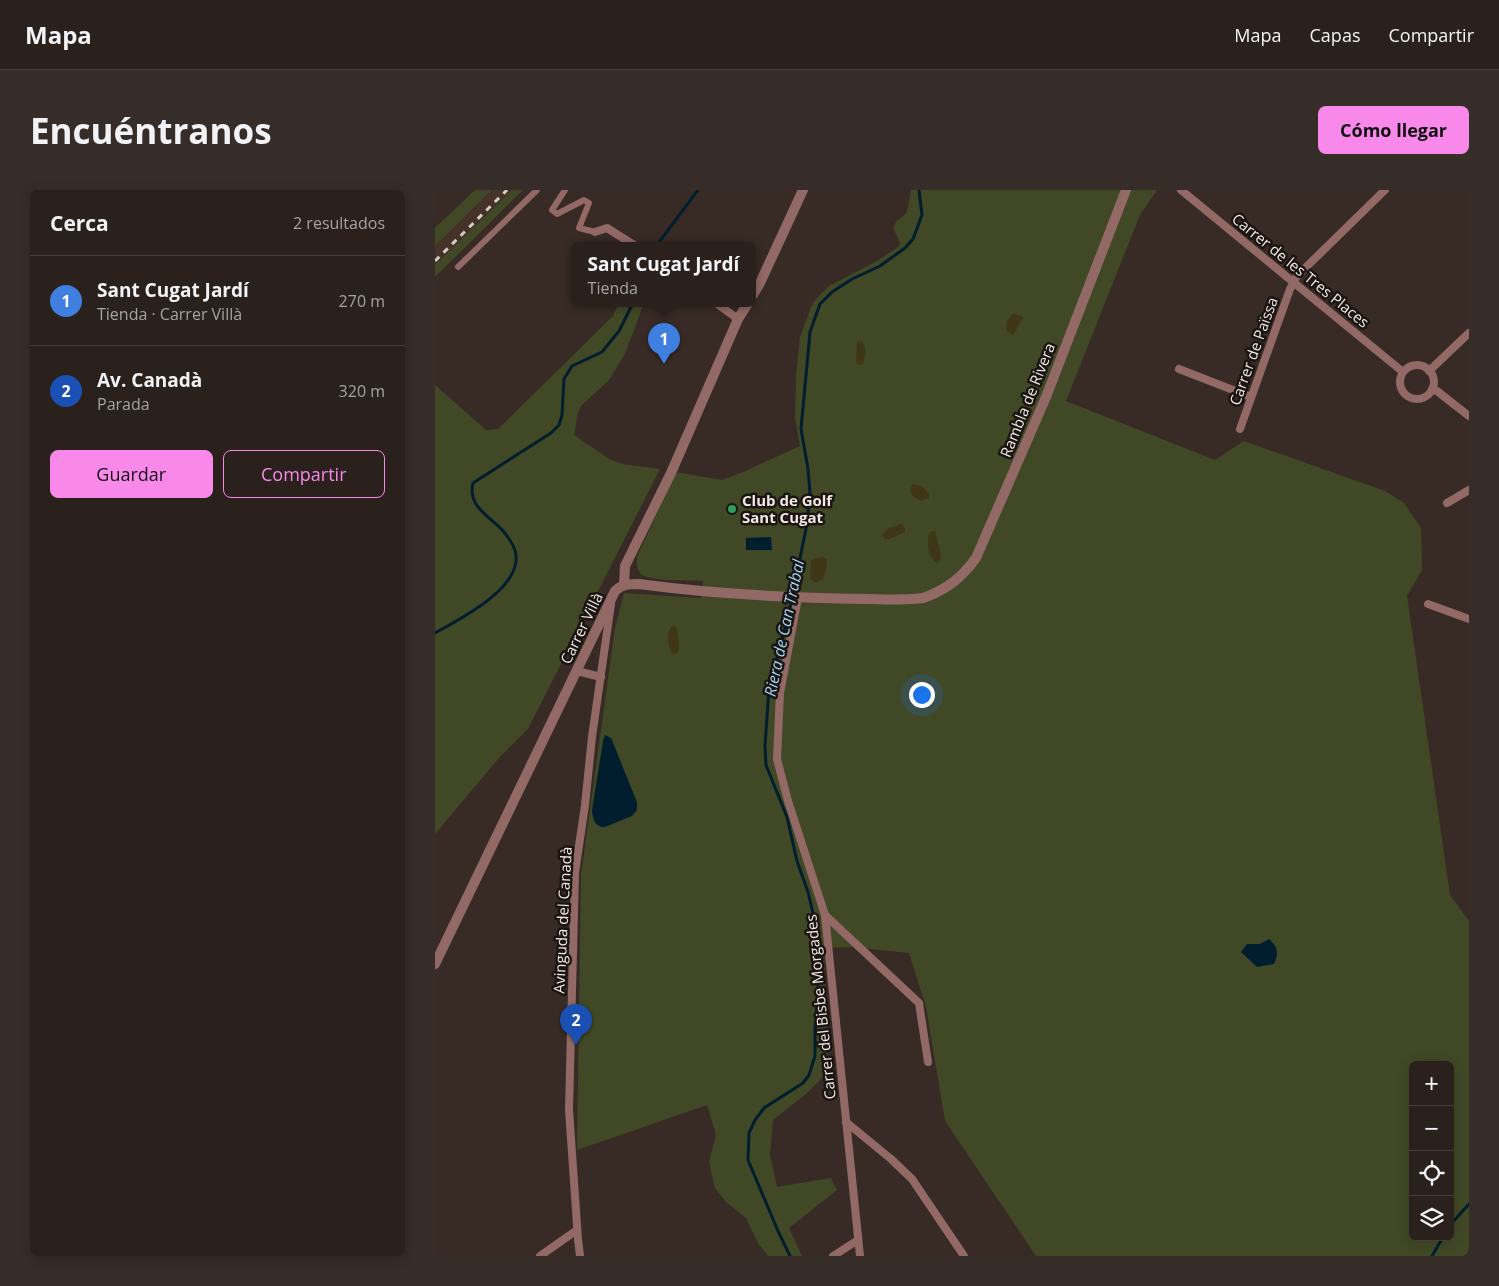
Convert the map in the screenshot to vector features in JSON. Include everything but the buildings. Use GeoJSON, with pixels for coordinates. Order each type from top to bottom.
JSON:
{"type":"FeatureCollection","features":[{"type":"Feature","properties":{"kind":"street"},"geometry":{"type":"LineString","coordinates":[[458,267],[537,190]]}},
{"type":"Feature","properties":{"kind":"street"},"geometry":{"type":"LineString","coordinates":[[565,190],[552,210],[557,214],[585,200],[589,203],[579,228],[595,232],[607,228],[629,242]]}},
{"type":"Feature","properties":{"kind":"street"},"geometry":{"type":"LineString","coordinates":[[756,290],[803,190]]}},
{"type":"Feature","properties":{"kind":"street","name":"Rambla de Rivera"},"geometry":{"type":"LineString","coordinates":[[795,598],[883,600],[925,598],[964,575],[976,558],[1046,397],[1126,190]]}},
{"type":"Feature","properties":{"kind":"street","name":"Carrer de les Tres Places"},"geometry":{"type":"LineString","coordinates":[[1181,190],[1403,372]]}},
{"type":"Feature","properties":{"kind":"street"},"geometry":{"type":"LineString","coordinates":[[1293,282],[1385,190]]}},
{"type":"Feature","properties":{"kind":"street","name":"Carrer de Païssa"},"geometry":{"type":"LineString","coordinates":[[1240,429],[1293,282]]}},
{"type":"Feature","properties":{"kind":"street"},"geometry":{"type":"LineString","coordinates":[[722,307],[738,319]]}},
{"type":"Feature","properties":{"kind":"street","name":"Carrer Villà"},"geometry":{"type":"LineString","coordinates":[[435,965],[615,591],[623,585],[625,566],[671,473],[738,319],[746,307]]}},
{"type":"Feature","properties":{"kind":"street"},"geometry":{"type":"LineString","coordinates":[[1429,371],[1469,333]]}},
{"type":"Feature","properties":{"kind":"street"},"geometry":{"type":"LineString","coordinates":[[1413,366],[1425,367],[1429,371],[1433,376],[1433,389],[1428,395],[1422,399],[1415,400],[1402,392],[1400,378],[1403,372],[1413,366]]}},
{"type":"Feature","properties":{"kind":"street"},"geometry":{"type":"LineString","coordinates":[[1179,369],[1251,397]]}},
{"type":"Feature","properties":{"kind":"street"},"geometry":{"type":"LineString","coordinates":[[1433,389],[1469,416]]}},
{"type":"Feature","properties":{"kind":"street"},"geometry":{"type":"LineString","coordinates":[[1447,503],[1469,490]]}},
{"type":"Feature","properties":{"kind":"street"},"geometry":{"type":"LineString","coordinates":[[623,585],[639,584],[795,598]]}},
{"type":"Feature","properties":{"kind":"street","name":"Carrer del Bisbe Morgades"},"geometry":{"type":"LineString","coordinates":[[795,598],[780,693],[777,759],[788,801],[825,915],[860,1256]]}},
{"type":"Feature","properties":{"kind":"street","name":"Avinguda del Canadà"},"geometry":{"type":"LineString","coordinates":[[581,1256],[577,1230],[569,1110],[575,873],[612,599]]}},
{"type":"Feature","properties":{"kind":"street"},"geometry":{"type":"LineString","coordinates":[[1428,604],[1469,619]]}},
{"type":"Feature","properties":{"kind":"street"},"geometry":{"type":"LineString","coordinates":[[577,671],[601,676]]}},
{"type":"Feature","properties":{"kind":"street"},"geometry":{"type":"LineString","coordinates":[[825,915],[919,1003],[928,1062]]}},
{"type":"Feature","properties":{"kind":"street"},"geometry":{"type":"LineString","coordinates":[[846,1122],[912,1179],[964,1256]]}},
{"type":"Feature","properties":{"kind":"street"},"geometry":{"type":"LineString","coordinates":[[540,1256],[577,1230]]}},
{"type":"Feature","properties":{"kind":"street"},"geometry":{"type":"LineString","coordinates":[[833,1256],[858,1240]]}},
{"type":"Feature","properties":{"kind":"shaded area"},"geometry":{"type":"Polygon","coordinates":[[[492,190],[512,190],[435,265],[435,246],[492,190]]]}},
{"type":"Feature","properties":{"kind":"green space"},"geometry":{"type":"Polygon","coordinates":[[[475,190],[492,190],[435,246],[435,228],[475,190]]]}},
{"type":"Feature","properties":{"kind":"green space"},"geometry":{"type":"Polygon","coordinates":[[[512,190],[523,190],[435,277],[435,265],[512,190]]]}},
{"type":"Feature","properties":{"kind":"green space"},"geometry":{"type":"Polygon","coordinates":[[[911,190],[1157,190],[1140,215],[1066,401],[1215,460],[1244,441],[1385,491],[1404,503],[1421,528],[1422,570],[1407,596],[1450,895],[1469,921],[1469,1256],[1036,1256],[945,1121],[926,1007],[909,953],[851,947],[824,948],[828,1072],[806,1094],[773,1120],[770,1155],[777,1187],[831,1178],[837,1190],[789,1228],[802,1256],[768,1256],[758,1243],[746,1218],[725,1201],[715,1188],[709,1162],[716,1135],[707,1105],[577,1150],[581,875],[615,628],[624,593],[701,598],[703,581],[651,578],[640,573],[637,567],[637,557],[676,472],[722,480],[800,446],[795,418],[796,375],[800,337],[811,307],[815,300],[829,286],[877,261],[898,247],[900,244],[894,229],[897,221],[907,212],[911,190]]]}},
{"type":"Feature","properties":{"kind":"green space"},"geometry":{"type":"Polygon","coordinates":[[[617,307],[643,307],[625,354],[609,380],[581,406],[574,435],[609,459],[622,464],[660,469],[528,729],[499,758],[435,834],[435,385],[486,430],[498,429],[613,316],[617,307]]]}},
{"type":"Feature","properties":{"kind":"sand"},"geometry":{"type":"Polygon","coordinates":[[[1013,314],[1020,315],[1023,318],[1013,335],[1006,330],[1007,321],[1013,314]]]}},
{"type":"Feature","properties":{"kind":"sand"},"geometry":{"type":"Polygon","coordinates":[[[862,341],[865,346],[865,355],[863,364],[858,365],[856,361],[857,342],[862,341]]]}},
{"type":"Feature","properties":{"kind":"sand"},"geometry":{"type":"Polygon","coordinates":[[[913,484],[922,486],[929,494],[929,498],[920,501],[911,494],[910,489],[913,484]]]}},
{"type":"Feature","properties":{"kind":"sand"},"geometry":{"type":"Polygon","coordinates":[[[902,524],[905,532],[889,539],[885,539],[882,535],[889,528],[902,524]]]}},
{"type":"Feature","properties":{"kind":"sand"},"geometry":{"type":"Polygon","coordinates":[[[935,531],[941,554],[940,561],[937,563],[929,553],[928,545],[930,532],[935,531]]]}},
{"type":"Feature","properties":{"kind":"sand"},"geometry":{"type":"Polygon","coordinates":[[[823,557],[827,559],[826,570],[823,579],[815,583],[810,578],[811,561],[815,558],[823,557]]]}},
{"type":"Feature","properties":{"kind":"sand"},"geometry":{"type":"Polygon","coordinates":[[[675,626],[679,647],[678,653],[675,654],[671,652],[669,646],[668,633],[671,627],[675,626]]]}},
{"type":"Feature","properties":{"kind":"water"},"geometry":{"type":"Polygon","coordinates":[[[771,537],[772,550],[746,550],[746,538],[771,537]]]}},
{"type":"Feature","properties":{"kind":"water"},"geometry":{"type":"Polygon","coordinates":[[[605,735],[611,738],[637,802],[637,810],[632,816],[601,827],[596,824],[592,810],[605,735]]]}},
{"type":"Feature","properties":{"kind":"water"},"geometry":{"type":"Polygon","coordinates":[[[1269,939],[1277,950],[1274,964],[1257,967],[1241,952],[1247,944],[1260,944],[1269,939]]]}},
{"type":"Feature","properties":{"kind":"waterway"},"geometry":{"type":"LineString","coordinates":[[659,242],[698,190]]}},
{"type":"Feature","properties":{"kind":"waterway","name":"Riera de Can Trabal"},"geometry":{"type":"LineString","coordinates":[[790,1256],[748,1160],[749,1133],[755,1120],[764,1108],[803,1083],[809,1075],[815,1056],[818,989],[813,945],[813,913],[797,861],[787,817],[766,765],[765,746],[769,688],[787,621],[807,524],[810,492],[801,429],[810,332],[820,304],[832,292],[852,279],[880,266],[905,248],[913,239],[922,215],[919,190]]}},
{"type":"Feature","properties":{"kind":"waterway"},"geometry":{"type":"LineString","coordinates":[[435,633],[486,602],[509,580],[515,568],[516,555],[513,546],[504,532],[481,511],[473,499],[473,483],[551,433],[559,425],[562,415],[564,379],[572,366],[602,352],[619,331],[631,307]]}},
{"type":"Feature","properties":{"kind":"waterway"},"geometry":{"type":"LineString","coordinates":[[1454,1221],[1469,1204]]}},
{"type":"Feature","properties":{"kind":"waterway"},"geometry":{"type":"LineString","coordinates":[[1432,1256],[1441,1241]]}},
{"type":"Feature","properties":{"kind":"railway"},"geometry":{"type":"LineString","coordinates":[[435,261],[507,190]]}},
{"type":"Feature","properties":{"kind":"place","name":"Sant Cugat Jardí"},"geometry":{"type":"Point","coordinates":[664,364]}},
{"type":"Feature","properties":{"kind":"place","name":"Club de Golf Sant Cugat"},"geometry":{"type":"Point","coordinates":[732,509]}},
{"type":"Feature","properties":{"kind":"place","name":"Av. Canadà"},"geometry":{"type":"Point","coordinates":[576,1045]}}]}
